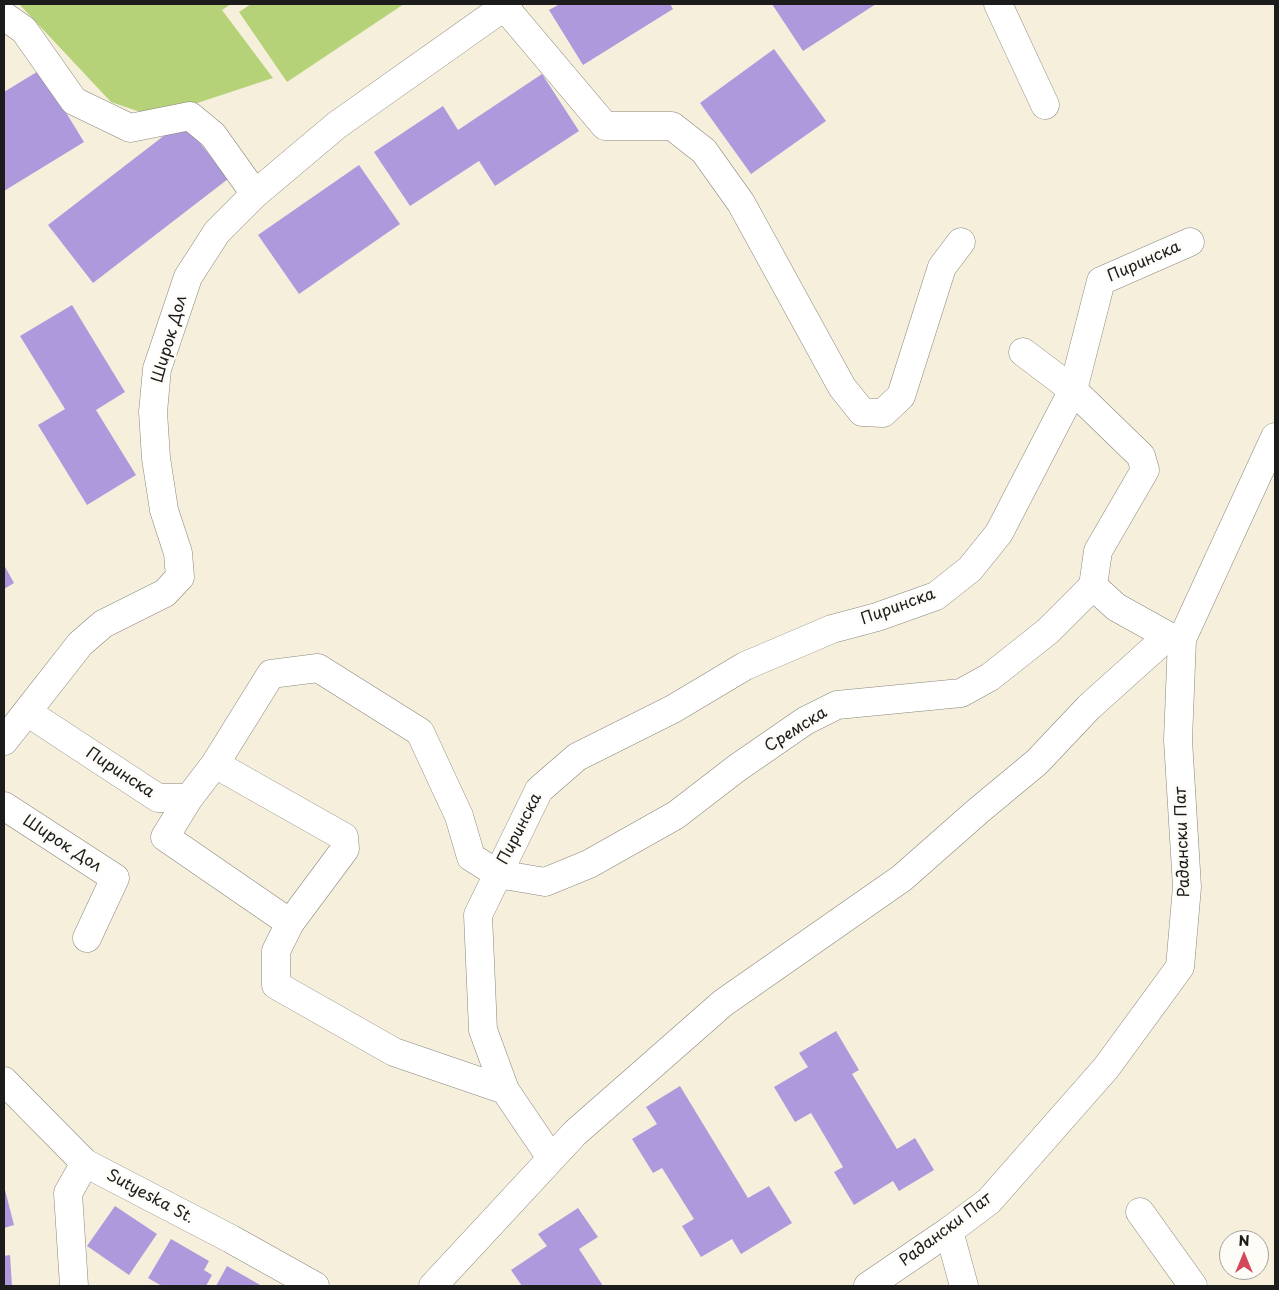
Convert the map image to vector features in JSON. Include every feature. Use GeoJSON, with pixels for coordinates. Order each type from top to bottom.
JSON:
{"type":"FeatureCollection","features":[{"type":"Feature","properties":{"kind":"street"},"geometry":{"type":"LineString","coordinates":[[998,4],[1044,105]]}},
{"type":"Feature","properties":{"kind":"street"},"geometry":{"type":"LineString","coordinates":[[505,5],[605,126],[672,126],[704,151],[741,203],[842,387],[862,412],[883,413],[901,396],[942,267],[961,242]]}},
{"type":"Feature","properties":{"kind":"street","name":"Широк Дол"},"geometry":{"type":"LineString","coordinates":[[4,741],[80,644],[103,624],[165,593],[180,577],[178,553],[164,510],[156,458],[152,412],[157,369],[188,277],[217,232],[255,194],[337,126],[505,5]]}},
{"type":"Feature","properties":{"kind":"street"},"geometry":{"type":"LineString","coordinates":[[4,16],[24,30],[74,101],[130,128],[190,116],[213,135],[255,194]]}},
{"type":"Feature","properties":{"kind":"street","name":"Пиринска"},"geometry":{"type":"LineString","coordinates":[[551,1158],[505,1090],[483,1030],[478,915],[538,790],[577,756],[673,709],[745,666],[832,629],[877,617],[936,596],[970,569],[999,533],[1074,390],[1102,281],[1190,242]]}},
{"type":"Feature","properties":{"kind":"street"},"geometry":{"type":"LineString","coordinates":[[433,1286],[575,1133],[723,1004],[902,878],[978,810],[1038,762],[1089,707],[1175,637],[1116,607],[1093,586],[1098,550],[1145,470],[1141,456],[1074,390],[1023,352]]}},
{"type":"Feature","properties":{"kind":"street","name":"Радански Пат"},"geometry":{"type":"LineString","coordinates":[[868,1286],[949,1232],[989,1201],[1106,1068],[1180,968],[1187,886],[1178,740],[1175,637],[1275,440]]}},
{"type":"Feature","properties":{"kind":"street","name":"Сремска"},"geometry":{"type":"LineString","coordinates":[[498,874],[545,882],[589,864],[676,815],[737,768],[805,720],[837,705],[961,693],[990,677],[1048,632],[1093,586]]}},
{"type":"Feature","properties":{"kind":"street","name":"Пиринска"},"geometry":{"type":"LineString","coordinates":[[27,712],[158,798],[189,798],[215,764],[271,674],[318,668],[420,732],[459,816],[471,857],[498,874]]}},
{"type":"Feature","properties":{"kind":"street"},"geometry":{"type":"LineString","coordinates":[[215,764],[344,837],[345,849],[290,923],[276,951],[276,986],[394,1052],[505,1090]]}},
{"type":"Feature","properties":{"kind":"street"},"geometry":{"type":"LineString","coordinates":[[189,798],[165,838],[290,923]]}},
{"type":"Feature","properties":{"kind":"street","name":"Широк Дол"},"geometry":{"type":"LineString","coordinates":[[4,806],[115,878],[87,938]]}},
{"type":"Feature","properties":{"kind":"street","name":"Sutyeska St."},"geometry":{"type":"LineString","coordinates":[[4,1081],[86,1163],[231,1239],[315,1286]]}},
{"type":"Feature","properties":{"kind":"street"},"geometry":{"type":"LineString","coordinates":[[74,1286],[68,1193],[86,1163]]}},
{"type":"Feature","properties":{"kind":"street"},"geometry":{"type":"LineString","coordinates":[[1140,1212],[1193,1286]]}},
{"type":"Feature","properties":{"kind":"street"},"geometry":{"type":"LineString","coordinates":[[949,1232],[964,1286]]}},
{"type":"Feature","properties":{"kind":"green space"},"geometry":{"type":"Polygon","coordinates":[[[19,4],[231,4],[222,10],[273,78],[155,117],[111,102],[19,4]]]}},
{"type":"Feature","properties":{"kind":"green space"},"geometry":{"type":"Polygon","coordinates":[[[251,4],[404,4],[287,82],[239,12],[251,4]]]}},
{"type":"Feature","properties":{"kind":"building"},"geometry":{"type":"Polygon","coordinates":[[[560,4],[670,4],[673,9],[583,65],[549,10],[560,4]]]}},
{"type":"Feature","properties":{"kind":"building"},"geometry":{"type":"Polygon","coordinates":[[[772,4],[876,4],[803,51],[772,4]]]}},
{"type":"Feature","properties":{"kind":"building"},"geometry":{"type":"Polygon","coordinates":[[[774,49],[826,121],[751,174],[700,103],[774,49]]]}},
{"type":"Feature","properties":{"kind":"building"},"geometry":{"type":"Polygon","coordinates":[[[40,70],[84,142],[4,191],[4,92],[40,70]]]}},
{"type":"Feature","properties":{"kind":"building"},"geometry":{"type":"Polygon","coordinates":[[[542,74],[579,131],[495,186],[479,161],[410,206],[374,152],[443,106],[458,130],[542,74]]]}},
{"type":"Feature","properties":{"kind":"building"},"geometry":{"type":"Polygon","coordinates":[[[183,121],[228,179],[93,283],[48,225],[183,121]]]}},
{"type":"Feature","properties":{"kind":"building"},"geometry":{"type":"Polygon","coordinates":[[[359,165],[400,224],[299,294],[258,235],[359,165]]]}},
{"type":"Feature","properties":{"kind":"building"},"geometry":{"type":"Polygon","coordinates":[[[72,305],[125,392],[96,410],[136,475],[87,505],[38,425],[65,409],[20,336],[72,305]]]}},
{"type":"Feature","properties":{"kind":"building"},"geometry":{"type":"Polygon","coordinates":[[[4,565],[14,583],[4,589],[4,565]]]}},
{"type":"Feature","properties":{"kind":"building"},"geometry":{"type":"Polygon","coordinates":[[[836,1031],[859,1070],[852,1074],[897,1149],[915,1138],[934,1170],[899,1191],[893,1181],[854,1205],[834,1172],[843,1167],[811,1113],[795,1122],[774,1087],[808,1067],[799,1053],[836,1031]]]}},
{"type":"Feature","properties":{"kind":"building"},"geometry":{"type":"Polygon","coordinates":[[[680,1086],[748,1198],[769,1186],[792,1223],[741,1254],[732,1239],[701,1257],[682,1226],[694,1219],[662,1168],[653,1173],[632,1139],[657,1124],[646,1107],[680,1086]]]}},
{"type":"Feature","properties":{"kind":"building"},"geometry":{"type":"Polygon","coordinates":[[[4,1186],[14,1225],[4,1228],[4,1186]]]}},
{"type":"Feature","properties":{"kind":"building"},"geometry":{"type":"Polygon","coordinates":[[[115,1206],[157,1234],[129,1275],[87,1246],[115,1206]]]}},
{"type":"Feature","properties":{"kind":"building"},"geometry":{"type":"Polygon","coordinates":[[[578,1208],[598,1237],[579,1249],[603,1286],[522,1286],[511,1270],[547,1246],[538,1234],[578,1208]]]}},
{"type":"Feature","properties":{"kind":"building"},"geometry":{"type":"Polygon","coordinates":[[[171,1239],[209,1261],[204,1270],[212,1275],[206,1286],[162,1286],[148,1278],[171,1239]]]}},
{"type":"Feature","properties":{"kind":"building"},"geometry":{"type":"Polygon","coordinates":[[[10,1255],[12,1286],[4,1286],[4,1256],[10,1255]]]}},
{"type":"Feature","properties":{"kind":"building"},"geometry":{"type":"Polygon","coordinates":[[[227,1266],[262,1286],[216,1286],[227,1266]]]}}]}
